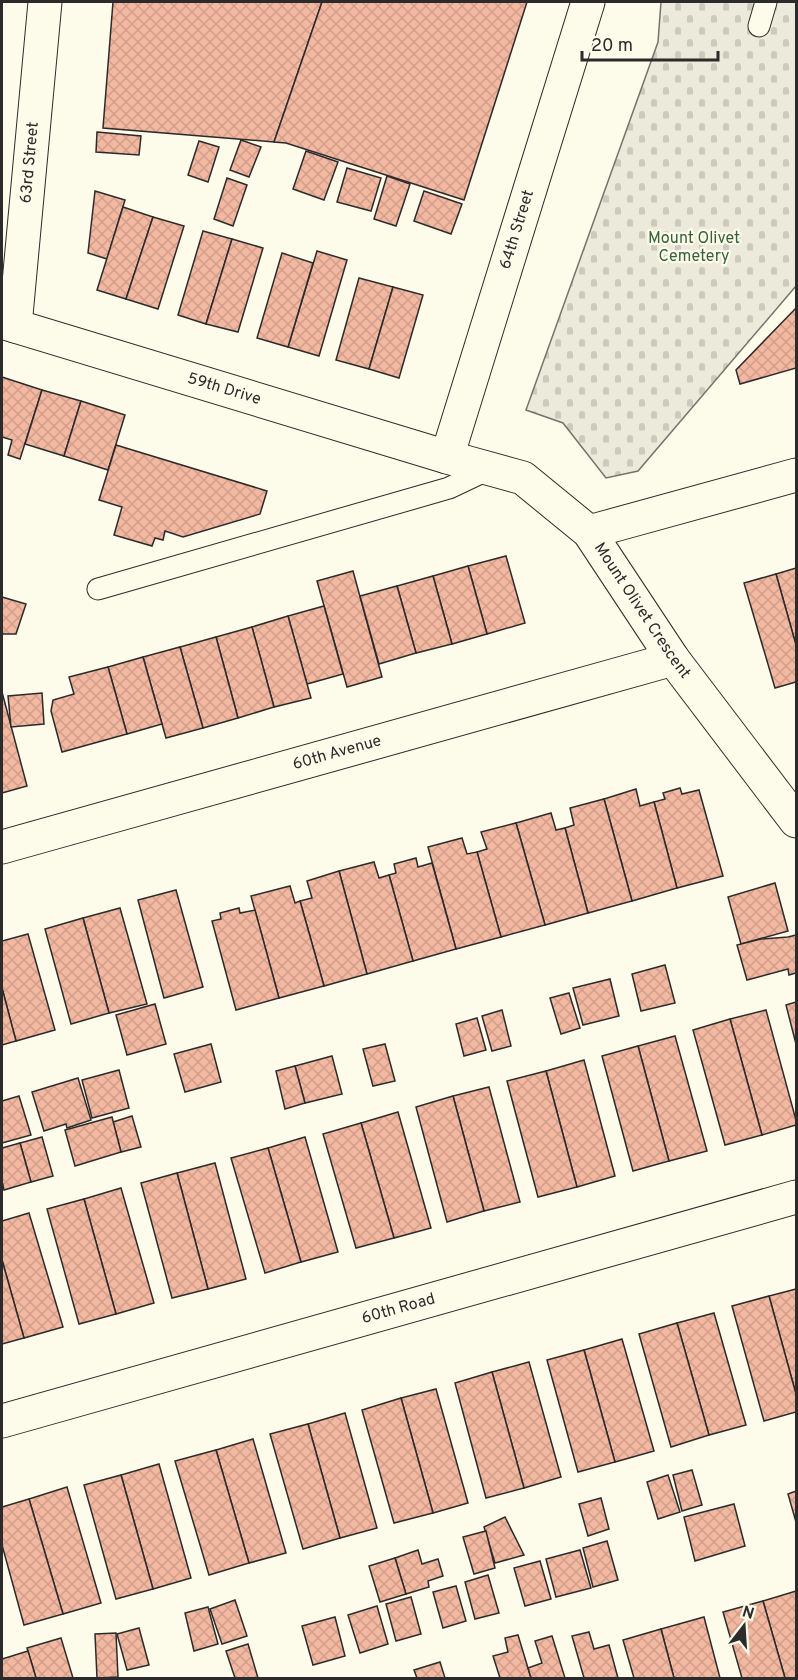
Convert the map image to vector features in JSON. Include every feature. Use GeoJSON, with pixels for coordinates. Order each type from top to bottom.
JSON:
{"type":"FeatureCollection","features":[{"type":"Feature","properties":{"kind":"street","name":"63rd Street"},"geometry":{"type":"LineString","coordinates":[[8,324],[45,2]]}},
{"type":"Feature","properties":{"kind":"street","name":"64th Street"},"geometry":{"type":"LineString","coordinates":[[447,457],[588,2]]}},
{"type":"Feature","properties":{"kind":"street","name":"59th Drive"},"geometry":{"type":"LineString","coordinates":[[8,324],[447,457]]}},
{"type":"Feature","properties":{"kind":"street","name":"Mount Olivet Crescent"},"geometry":{"type":"LineString","coordinates":[[447,457],[523,478],[589,532],[673,659],[796,821]]}},
{"type":"Feature","properties":{"kind":"street"},"geometry":{"type":"LineString","coordinates":[[589,532],[796,475]]}},
{"type":"Feature","properties":{"kind":"street","name":"60th Avenue"},"geometry":{"type":"LineString","coordinates":[[2,847],[673,659]]}},
{"type":"Feature","properties":{"kind":"street","name":"60th Road"},"geometry":{"type":"LineString","coordinates":[[2,1421],[796,1197]]}},
{"type":"Feature","properties":{"kind":"lane"},"geometry":{"type":"LineString","coordinates":[[759,26],[766,2]]}},
{"type":"Feature","properties":{"kind":"lane"},"geometry":{"type":"LineString","coordinates":[[98,589],[449,488],[489,469]]}},
{"type":"Feature","properties":{"kind":"green space","name":"Mount Olivet Cemetery"},"geometry":{"type":"Polygon","coordinates":[[[661,2],[796,2],[796,286],[638,471],[606,478],[563,423],[526,410],[658,42],[661,2]]]}},
{"type":"Feature","properties":{"kind":"building"},"geometry":{"type":"Polygon","coordinates":[[[113,2],[322,2],[274,142],[103,128],[113,2]]]}},
{"type":"Feature","properties":{"kind":"building"},"geometry":{"type":"Polygon","coordinates":[[[322,2],[527,2],[464,200],[286,143],[274,142],[322,2]]]}},
{"type":"Feature","properties":{"kind":"building"},"geometry":{"type":"Polygon","coordinates":[[[97,132],[141,136],[139,155],[96,152],[97,132]]]}},
{"type":"Feature","properties":{"kind":"building"},"geometry":{"type":"Polygon","coordinates":[[[241,140],[261,147],[249,177],[230,170],[241,140]]]}},
{"type":"Feature","properties":{"kind":"building"},"geometry":{"type":"Polygon","coordinates":[[[199,141],[219,147],[208,182],[188,175],[199,141]]]}},
{"type":"Feature","properties":{"kind":"building"},"geometry":{"type":"Polygon","coordinates":[[[306,151],[338,162],[324,200],[293,189],[306,151]]]}},
{"type":"Feature","properties":{"kind":"building"},"geometry":{"type":"Polygon","coordinates":[[[347,168],[381,178],[371,211],[337,202],[347,168]]]}},
{"type":"Feature","properties":{"kind":"building"},"geometry":{"type":"Polygon","coordinates":[[[387,176],[410,184],[396,226],[374,219],[387,176]]]}},
{"type":"Feature","properties":{"kind":"building"},"geometry":{"type":"Polygon","coordinates":[[[227,178],[247,185],[233,226],[214,219],[227,178]]]}},
{"type":"Feature","properties":{"kind":"building"},"geometry":{"type":"Polygon","coordinates":[[[95,191],[125,200],[107,259],[88,253],[95,191]]]}},
{"type":"Feature","properties":{"kind":"building"},"geometry":{"type":"Polygon","coordinates":[[[424,191],[462,204],[451,234],[414,221],[424,191]]]}},
{"type":"Feature","properties":{"kind":"building"},"geometry":{"type":"Polygon","coordinates":[[[123,207],[153,217],[126,299],[97,290],[123,207]]]}},
{"type":"Feature","properties":{"kind":"building"},"geometry":{"type":"Polygon","coordinates":[[[153,217],[184,226],[158,309],[126,299],[153,217]]]}},
{"type":"Feature","properties":{"kind":"building"},"geometry":{"type":"Polygon","coordinates":[[[203,231],[232,239],[206,324],[178,315],[203,231]]]}},
{"type":"Feature","properties":{"kind":"building"},"geometry":{"type":"Polygon","coordinates":[[[232,239],[263,248],[238,332],[206,324],[232,239]]]}},
{"type":"Feature","properties":{"kind":"building"},"geometry":{"type":"Polygon","coordinates":[[[317,251],[347,260],[319,356],[288,347],[317,251]]]}},
{"type":"Feature","properties":{"kind":"building"},"geometry":{"type":"Polygon","coordinates":[[[282,253],[313,263],[288,347],[257,338],[282,253]]]}},
{"type":"Feature","properties":{"kind":"building"},"geometry":{"type":"Polygon","coordinates":[[[359,278],[393,287],[369,369],[336,360],[359,278]]]}},
{"type":"Feature","properties":{"kind":"building"},"geometry":{"type":"Polygon","coordinates":[[[393,287],[423,295],[399,378],[369,369],[393,287]]]}},
{"type":"Feature","properties":{"kind":"building"},"geometry":{"type":"Polygon","coordinates":[[[796,308],[796,368],[740,384],[736,370],[796,308]]]}},
{"type":"Feature","properties":{"kind":"building"},"geometry":{"type":"Polygon","coordinates":[[[2,377],[42,390],[20,459],[8,455],[12,440],[2,437],[2,377]]]}},
{"type":"Feature","properties":{"kind":"building"},"geometry":{"type":"Polygon","coordinates":[[[42,390],[81,401],[64,456],[25,444],[42,390]]]}},
{"type":"Feature","properties":{"kind":"building"},"geometry":{"type":"Polygon","coordinates":[[[81,401],[125,415],[108,470],[64,456],[81,401]]]}},
{"type":"Feature","properties":{"kind":"building"},"geometry":{"type":"Polygon","coordinates":[[[116,445],[267,491],[260,514],[183,537],[165,531],[163,540],[155,538],[152,546],[114,535],[122,507],[99,500],[116,445]]]}},
{"type":"Feature","properties":{"kind":"building"},"geometry":{"type":"Polygon","coordinates":[[[506,556],[525,623],[487,634],[468,566],[506,556]]]}},
{"type":"Feature","properties":{"kind":"building"},"geometry":{"type":"Polygon","coordinates":[[[468,566],[487,634],[452,644],[433,576],[468,566]]]}},
{"type":"Feature","properties":{"kind":"building"},"geometry":{"type":"Polygon","coordinates":[[[796,568],[796,645],[776,574],[796,568]]]}},
{"type":"Feature","properties":{"kind":"building"},"geometry":{"type":"Polygon","coordinates":[[[353,571],[382,677],[347,687],[317,581],[353,571]]]}},
{"type":"Feature","properties":{"kind":"building"},"geometry":{"type":"Polygon","coordinates":[[[776,574],[796,645],[796,682],[775,688],[744,583],[776,574]]]}},
{"type":"Feature","properties":{"kind":"building"},"geometry":{"type":"Polygon","coordinates":[[[433,576],[452,644],[416,653],[397,586],[433,576]]]}},
{"type":"Feature","properties":{"kind":"building"},"geometry":{"type":"Polygon","coordinates":[[[397,586],[416,653],[379,664],[360,596],[397,586]]]}},
{"type":"Feature","properties":{"kind":"building"},"geometry":{"type":"Polygon","coordinates":[[[2,597],[26,604],[16,634],[2,634],[2,597]]]}},
{"type":"Feature","properties":{"kind":"building"},"geometry":{"type":"Polygon","coordinates":[[[324,606],[343,674],[307,684],[288,616],[324,606]]]}},
{"type":"Feature","properties":{"kind":"building"},"geometry":{"type":"Polygon","coordinates":[[[288,616],[311,698],[274,707],[252,627],[288,616]]]}},
{"type":"Feature","properties":{"kind":"building"},"geometry":{"type":"Polygon","coordinates":[[[252,627],[274,707],[238,718],[216,637],[252,627]]]}},
{"type":"Feature","properties":{"kind":"building"},"geometry":{"type":"Polygon","coordinates":[[[216,637],[238,718],[203,728],[180,647],[216,637]]]}},
{"type":"Feature","properties":{"kind":"building"},"geometry":{"type":"Polygon","coordinates":[[[180,647],[203,728],[166,738],[143,657],[180,647]]]}},
{"type":"Feature","properties":{"kind":"building"},"geometry":{"type":"Polygon","coordinates":[[[143,657],[162,724],[127,734],[108,667],[143,657]]]}},
{"type":"Feature","properties":{"kind":"building"},"geometry":{"type":"Polygon","coordinates":[[[108,667],[127,734],[62,752],[51,711],[53,700],[74,694],[69,677],[108,667]]]}},
{"type":"Feature","properties":{"kind":"building"},"geometry":{"type":"Polygon","coordinates":[[[2,692],[27,786],[2,793],[2,692]]]}},
{"type":"Feature","properties":{"kind":"building"},"geometry":{"type":"Polygon","coordinates":[[[42,693],[44,724],[11,727],[8,696],[42,693]]]}},
{"type":"Feature","properties":{"kind":"building"},"geometry":{"type":"Polygon","coordinates":[[[680,788],[682,794],[699,790],[723,876],[677,888],[654,802],[665,799],[663,793],[680,788]]]}},
{"type":"Feature","properties":{"kind":"building"},"geometry":{"type":"Polygon","coordinates":[[[636,789],[640,806],[654,802],[677,888],[632,901],[604,799],[636,789]]]}},
{"type":"Feature","properties":{"kind":"building"},"geometry":{"type":"Polygon","coordinates":[[[604,799],[632,901],[588,913],[565,828],[574,825],[570,808],[604,799]]]}},
{"type":"Feature","properties":{"kind":"building"},"geometry":{"type":"Polygon","coordinates":[[[551,813],[556,830],[565,828],[588,913],[545,925],[516,823],[551,813]]]}},
{"type":"Feature","properties":{"kind":"building"},"geometry":{"type":"Polygon","coordinates":[[[516,823],[545,925],[501,937],[477,852],[487,849],[481,832],[516,823]]]}},
{"type":"Feature","properties":{"kind":"building"},"geometry":{"type":"Polygon","coordinates":[[[462,838],[467,854],[477,852],[501,937],[456,949],[428,847],[462,838]]]}},
{"type":"Feature","properties":{"kind":"building"},"geometry":{"type":"Polygon","coordinates":[[[416,858],[418,867],[432,863],[456,949],[413,961],[389,875],[396,873],[394,864],[416,858]]]}},
{"type":"Feature","properties":{"kind":"building"},"geometry":{"type":"Polygon","coordinates":[[[374,862],[379,878],[389,875],[413,961],[367,974],[339,871],[374,862]]]}},
{"type":"Feature","properties":{"kind":"building"},"geometry":{"type":"Polygon","coordinates":[[[339,871],[367,974],[324,986],[300,901],[312,898],[307,881],[339,871]]]}},
{"type":"Feature","properties":{"kind":"building"},"geometry":{"type":"Polygon","coordinates":[[[775,883],[788,931],[741,944],[728,897],[775,883]]]}},
{"type":"Feature","properties":{"kind":"building"},"geometry":{"type":"Polygon","coordinates":[[[290,886],[295,903],[300,901],[324,986],[279,998],[251,896],[290,886]]]}},
{"type":"Feature","properties":{"kind":"building"},"geometry":{"type":"Polygon","coordinates":[[[176,890],[203,987],[164,998],[138,900],[176,890]]]}},
{"type":"Feature","properties":{"kind":"building"},"geometry":{"type":"Polygon","coordinates":[[[120,908],[147,1004],[109,1013],[83,918],[120,908]]]}},
{"type":"Feature","properties":{"kind":"building"},"geometry":{"type":"Polygon","coordinates":[[[239,908],[240,913],[255,910],[279,998],[236,1010],[212,921],[221,919],[220,913],[239,908]]]}},
{"type":"Feature","properties":{"kind":"building"},"geometry":{"type":"Polygon","coordinates":[[[83,918],[109,1013],[71,1024],[45,929],[83,918]]]}},
{"type":"Feature","properties":{"kind":"building"},"geometry":{"type":"Polygon","coordinates":[[[28,934],[55,1030],[16,1041],[2,988],[2,941],[28,934]]]}},
{"type":"Feature","properties":{"kind":"building"},"geometry":{"type":"Polygon","coordinates":[[[796,935],[796,973],[789,975],[788,969],[747,980],[737,945],[761,939],[796,935]]]}},
{"type":"Feature","properties":{"kind":"building"},"geometry":{"type":"Polygon","coordinates":[[[665,965],[675,1003],[641,1011],[632,974],[665,965]]]}},
{"type":"Feature","properties":{"kind":"building"},"geometry":{"type":"Polygon","coordinates":[[[610,979],[619,1016],[583,1025],[573,988],[610,979]]]}},
{"type":"Feature","properties":{"kind":"building"},"geometry":{"type":"Polygon","coordinates":[[[2,988],[16,1041],[2,1045],[2,988]]]}},
{"type":"Feature","properties":{"kind":"building"},"geometry":{"type":"Polygon","coordinates":[[[569,993],[580,1028],[561,1034],[550,998],[569,993]]]}},
{"type":"Feature","properties":{"kind":"building"},"geometry":{"type":"Polygon","coordinates":[[[796,1002],[796,1044],[786,1005],[796,1002]]]}},
{"type":"Feature","properties":{"kind":"building"},"geometry":{"type":"Polygon","coordinates":[[[155,1004],[166,1044],[127,1055],[116,1015],[155,1004]]]}},
{"type":"Feature","properties":{"kind":"building"},"geometry":{"type":"Polygon","coordinates":[[[502,1010],[511,1046],[492,1051],[482,1016],[502,1010]]]}},
{"type":"Feature","properties":{"kind":"building"},"geometry":{"type":"Polygon","coordinates":[[[766,1010],[796,1125],[762,1135],[730,1019],[766,1010]]]}},
{"type":"Feature","properties":{"kind":"building"},"geometry":{"type":"Polygon","coordinates":[[[477,1018],[486,1050],[464,1056],[456,1024],[477,1018]]]}},
{"type":"Feature","properties":{"kind":"building"},"geometry":{"type":"Polygon","coordinates":[[[730,1019],[762,1135],[725,1145],[693,1030],[730,1019]]]}},
{"type":"Feature","properties":{"kind":"building"},"geometry":{"type":"Polygon","coordinates":[[[675,1036],[707,1151],[669,1161],[638,1046],[675,1036]]]}},
{"type":"Feature","properties":{"kind":"building"},"geometry":{"type":"Polygon","coordinates":[[[211,1044],[221,1082],[185,1092],[174,1054],[211,1044]]]}},
{"type":"Feature","properties":{"kind":"building"},"geometry":{"type":"Polygon","coordinates":[[[385,1044],[395,1081],[373,1086],[363,1049],[385,1044]]]}},
{"type":"Feature","properties":{"kind":"building"},"geometry":{"type":"Polygon","coordinates":[[[638,1046],[669,1161],[633,1171],[602,1056],[638,1046]]]}},
{"type":"Feature","properties":{"kind":"building"},"geometry":{"type":"Polygon","coordinates":[[[332,1056],[342,1094],[305,1103],[295,1066],[332,1056]]]}},
{"type":"Feature","properties":{"kind":"building"},"geometry":{"type":"Polygon","coordinates":[[[584,1060],[615,1176],[577,1187],[546,1071],[584,1060]]]}},
{"type":"Feature","properties":{"kind":"building"},"geometry":{"type":"Polygon","coordinates":[[[295,1066],[305,1103],[285,1109],[276,1071],[295,1066]]]}},
{"type":"Feature","properties":{"kind":"building"},"geometry":{"type":"Polygon","coordinates":[[[119,1070],[129,1108],[92,1118],[82,1080],[119,1070]]]}},
{"type":"Feature","properties":{"kind":"building"},"geometry":{"type":"Polygon","coordinates":[[[546,1071],[577,1187],[538,1197],[507,1081],[546,1071]]]}},
{"type":"Feature","properties":{"kind":"building"},"geometry":{"type":"Polygon","coordinates":[[[78,1078],[91,1120],[67,1128],[66,1124],[44,1131],[32,1092],[78,1078]]]}},
{"type":"Feature","properties":{"kind":"building"},"geometry":{"type":"Polygon","coordinates":[[[489,1087],[520,1202],[484,1211],[453,1096],[489,1087]]]}},
{"type":"Feature","properties":{"kind":"building"},"geometry":{"type":"Polygon","coordinates":[[[19,1096],[31,1135],[2,1143],[2,1101],[19,1096]]]}},
{"type":"Feature","properties":{"kind":"building"},"geometry":{"type":"Polygon","coordinates":[[[453,1096],[484,1211],[447,1222],[416,1107],[453,1096]]]}},
{"type":"Feature","properties":{"kind":"building"},"geometry":{"type":"Polygon","coordinates":[[[398,1112],[431,1228],[394,1238],[361,1123],[398,1112]]]}},
{"type":"Feature","properties":{"kind":"building"},"geometry":{"type":"Polygon","coordinates":[[[132,1116],[141,1147],[121,1152],[113,1122],[132,1116]]]}},
{"type":"Feature","properties":{"kind":"building"},"geometry":{"type":"Polygon","coordinates":[[[112,1117],[121,1152],[75,1166],[65,1130],[112,1117]]]}},
{"type":"Feature","properties":{"kind":"building"},"geometry":{"type":"Polygon","coordinates":[[[361,1123],[394,1238],[356,1248],[323,1134],[361,1123]]]}},
{"type":"Feature","properties":{"kind":"building"},"geometry":{"type":"Polygon","coordinates":[[[42,1137],[53,1176],[31,1182],[20,1143],[42,1137]]]}},
{"type":"Feature","properties":{"kind":"building"},"geometry":{"type":"Polygon","coordinates":[[[305,1137],[338,1252],[301,1262],[268,1148],[305,1137]]]}},
{"type":"Feature","properties":{"kind":"building"},"geometry":{"type":"Polygon","coordinates":[[[20,1143],[31,1182],[4,1190],[2,1148],[20,1143]]]}},
{"type":"Feature","properties":{"kind":"building"},"geometry":{"type":"Polygon","coordinates":[[[268,1148],[301,1262],[265,1273],[231,1158],[268,1148]]]}},
{"type":"Feature","properties":{"kind":"building"},"geometry":{"type":"Polygon","coordinates":[[[215,1163],[246,1279],[208,1289],[177,1173],[215,1163]]]}},
{"type":"Feature","properties":{"kind":"building"},"geometry":{"type":"Polygon","coordinates":[[[177,1173],[208,1289],[172,1298],[141,1183],[177,1173]]]}},
{"type":"Feature","properties":{"kind":"building"},"geometry":{"type":"Polygon","coordinates":[[[121,1188],[154,1303],[116,1314],[84,1199],[121,1188]]]}},
{"type":"Feature","properties":{"kind":"building"},"geometry":{"type":"Polygon","coordinates":[[[84,1199],[116,1314],[79,1324],[47,1209],[84,1199]]]}},
{"type":"Feature","properties":{"kind":"building"},"geometry":{"type":"Polygon","coordinates":[[[29,1213],[63,1327],[24,1338],[2,1260],[2,1221],[29,1213]]]}},
{"type":"Feature","properties":{"kind":"building"},"geometry":{"type":"Polygon","coordinates":[[[2,1260],[24,1338],[2,1344],[2,1260]]]}},
{"type":"Feature","properties":{"kind":"building"},"geometry":{"type":"Polygon","coordinates":[[[796,1289],[796,1394],[769,1296],[796,1289]]]}},
{"type":"Feature","properties":{"kind":"building"},"geometry":{"type":"Polygon","coordinates":[[[769,1296],[796,1394],[796,1412],[764,1421],[732,1306],[769,1296]]]}},
{"type":"Feature","properties":{"kind":"building"},"geometry":{"type":"Polygon","coordinates":[[[714,1313],[746,1425],[709,1435],[677,1323],[714,1313]]]}},
{"type":"Feature","properties":{"kind":"building"},"geometry":{"type":"Polygon","coordinates":[[[677,1323],[709,1435],[671,1447],[639,1334],[677,1323]]]}},
{"type":"Feature","properties":{"kind":"building"},"geometry":{"type":"Polygon","coordinates":[[[622,1339],[654,1451],[615,1462],[584,1350],[622,1339]]]}},
{"type":"Feature","properties":{"kind":"building"},"geometry":{"type":"Polygon","coordinates":[[[584,1350],[615,1462],[578,1472],[547,1360],[584,1350]]]}},
{"type":"Feature","properties":{"kind":"building"},"geometry":{"type":"Polygon","coordinates":[[[529,1362],[561,1477],[524,1488],[492,1372],[529,1362]]]}},
{"type":"Feature","properties":{"kind":"building"},"geometry":{"type":"Polygon","coordinates":[[[492,1372],[524,1488],[486,1498],[455,1383],[492,1372]]]}},
{"type":"Feature","properties":{"kind":"building"},"geometry":{"type":"Polygon","coordinates":[[[436,1389],[468,1503],[433,1513],[401,1398],[436,1389]]]}},
{"type":"Feature","properties":{"kind":"building"},"geometry":{"type":"Polygon","coordinates":[[[401,1398],[433,1513],[394,1523],[362,1410],[401,1398]]]}},
{"type":"Feature","properties":{"kind":"building"},"geometry":{"type":"Polygon","coordinates":[[[345,1413],[377,1528],[340,1538],[308,1424],[345,1413]]]}},
{"type":"Feature","properties":{"kind":"building"},"geometry":{"type":"Polygon","coordinates":[[[308,1424],[340,1538],[303,1549],[270,1434],[308,1424]]]}},
{"type":"Feature","properties":{"kind":"building"},"geometry":{"type":"Polygon","coordinates":[[[253,1439],[286,1553],[249,1563],[216,1450],[253,1439]]]}},
{"type":"Feature","properties":{"kind":"building"},"geometry":{"type":"Polygon","coordinates":[[[216,1450],[249,1563],[209,1575],[175,1461],[216,1450]]]}},
{"type":"Feature","properties":{"kind":"building"},"geometry":{"type":"Polygon","coordinates":[[[159,1464],[191,1578],[153,1589],[121,1475],[159,1464]]]}},
{"type":"Feature","properties":{"kind":"building"},"geometry":{"type":"Polygon","coordinates":[[[692,1470],[702,1505],[682,1511],[673,1475],[692,1470]]]}},
{"type":"Feature","properties":{"kind":"building"},"geometry":{"type":"Polygon","coordinates":[[[121,1475],[153,1589],[116,1599],[84,1485],[121,1475]]]}},
{"type":"Feature","properties":{"kind":"building"},"geometry":{"type":"Polygon","coordinates":[[[668,1475],[680,1512],[658,1519],[647,1482],[668,1475]]]}},
{"type":"Feature","properties":{"kind":"building"},"geometry":{"type":"Polygon","coordinates":[[[67,1487],[101,1603],[63,1614],[29,1499],[67,1487]]]}},
{"type":"Feature","properties":{"kind":"building"},"geometry":{"type":"Polygon","coordinates":[[[796,1491],[796,1522],[788,1494],[796,1491]]]}},
{"type":"Feature","properties":{"kind":"building"},"geometry":{"type":"Polygon","coordinates":[[[601,1498],[609,1529],[588,1536],[579,1504],[601,1498]]]}},
{"type":"Feature","properties":{"kind":"building"},"geometry":{"type":"Polygon","coordinates":[[[29,1499],[63,1614],[24,1625],[2,1545],[2,1507],[29,1499]]]}},
{"type":"Feature","properties":{"kind":"building"},"geometry":{"type":"Polygon","coordinates":[[[734,1504],[745,1546],[695,1561],[684,1517],[734,1504]]]}},
{"type":"Feature","properties":{"kind":"building"},"geometry":{"type":"Polygon","coordinates":[[[505,1517],[524,1555],[495,1563],[484,1527],[505,1517]]]}},
{"type":"Feature","properties":{"kind":"building"},"geometry":{"type":"Polygon","coordinates":[[[486,1531],[495,1568],[474,1574],[463,1537],[486,1531]]]}},
{"type":"Feature","properties":{"kind":"building"},"geometry":{"type":"Polygon","coordinates":[[[607,1541],[618,1580],[593,1587],[583,1548],[607,1541]]]}},
{"type":"Feature","properties":{"kind":"building"},"geometry":{"type":"Polygon","coordinates":[[[418,1550],[422,1564],[438,1559],[443,1576],[428,1581],[429,1587],[406,1594],[395,1558],[418,1550]]]}},
{"type":"Feature","properties":{"kind":"building"},"geometry":{"type":"Polygon","coordinates":[[[580,1550],[591,1588],[556,1597],[546,1559],[580,1550]]]}},
{"type":"Feature","properties":{"kind":"building"},"geometry":{"type":"Polygon","coordinates":[[[395,1558],[406,1594],[380,1602],[369,1566],[395,1558]]]}},
{"type":"Feature","properties":{"kind":"building"},"geometry":{"type":"Polygon","coordinates":[[[540,1561],[551,1599],[525,1606],[514,1568],[540,1561]]]}},
{"type":"Feature","properties":{"kind":"building"},"geometry":{"type":"Polygon","coordinates":[[[488,1575],[499,1613],[475,1619],[465,1582],[488,1575]]]}},
{"type":"Feature","properties":{"kind":"building"},"geometry":{"type":"Polygon","coordinates":[[[456,1586],[466,1621],[443,1628],[433,1592],[456,1586]]]}},
{"type":"Feature","properties":{"kind":"building"},"geometry":{"type":"Polygon","coordinates":[[[796,1591],[796,1678],[785,1678],[763,1601],[796,1591]]]}},
{"type":"Feature","properties":{"kind":"building"},"geometry":{"type":"Polygon","coordinates":[[[411,1597],[421,1634],[396,1641],[386,1604],[411,1597]]]}},
{"type":"Feature","properties":{"kind":"building"},"geometry":{"type":"Polygon","coordinates":[[[235,1600],[247,1636],[222,1644],[210,1609],[235,1600]]]}},
{"type":"Feature","properties":{"kind":"building"},"geometry":{"type":"Polygon","coordinates":[[[763,1601],[785,1678],[742,1678],[723,1612],[763,1601]]]}},
{"type":"Feature","properties":{"kind":"building"},"geometry":{"type":"Polygon","coordinates":[[[377,1606],[388,1644],[360,1653],[348,1615],[377,1606]]]}},
{"type":"Feature","properties":{"kind":"building"},"geometry":{"type":"Polygon","coordinates":[[[208,1607],[218,1644],[194,1651],[185,1613],[208,1607]]]}},
{"type":"Feature","properties":{"kind":"building"},"geometry":{"type":"Polygon","coordinates":[[[335,1617],[345,1656],[313,1665],[302,1626],[335,1617]]]}},
{"type":"Feature","properties":{"kind":"building"},"geometry":{"type":"Polygon","coordinates":[[[704,1617],[720,1678],[674,1678],[661,1629],[704,1617]]]}},
{"type":"Feature","properties":{"kind":"building"},"geometry":{"type":"Polygon","coordinates":[[[139,1628],[149,1665],[127,1670],[117,1634],[139,1628]]]}},
{"type":"Feature","properties":{"kind":"building"},"geometry":{"type":"Polygon","coordinates":[[[661,1629],[674,1678],[634,1678],[623,1640],[661,1629]]]}},
{"type":"Feature","properties":{"kind":"building"},"geometry":{"type":"Polygon","coordinates":[[[589,1632],[594,1649],[609,1645],[618,1678],[584,1678],[572,1636],[589,1632]]]}},
{"type":"Feature","properties":{"kind":"building"},"geometry":{"type":"Polygon","coordinates":[[[116,1633],[118,1677],[97,1678],[95,1634],[116,1633]]]}},
{"type":"Feature","properties":{"kind":"building"},"geometry":{"type":"Polygon","coordinates":[[[518,1635],[531,1678],[500,1678],[493,1656],[508,1652],[505,1638],[518,1635]]]}},
{"type":"Feature","properties":{"kind":"building"},"geometry":{"type":"Polygon","coordinates":[[[552,1636],[565,1678],[531,1678],[528,1668],[542,1663],[535,1641],[552,1636]]]}},
{"type":"Feature","properties":{"kind":"building"},"geometry":{"type":"Polygon","coordinates":[[[61,1638],[73,1678],[36,1678],[27,1648],[61,1638]]]}},
{"type":"Feature","properties":{"kind":"building"},"geometry":{"type":"Polygon","coordinates":[[[248,1644],[258,1678],[235,1678],[226,1651],[248,1644]]]}},
{"type":"Feature","properties":{"kind":"building"},"geometry":{"type":"Polygon","coordinates":[[[28,1651],[36,1678],[2,1678],[2,1659],[28,1651]]]}},
{"type":"Feature","properties":{"kind":"building"},"geometry":{"type":"Polygon","coordinates":[[[440,1662],[445,1678],[417,1678],[414,1670],[440,1662]]]}}]}
